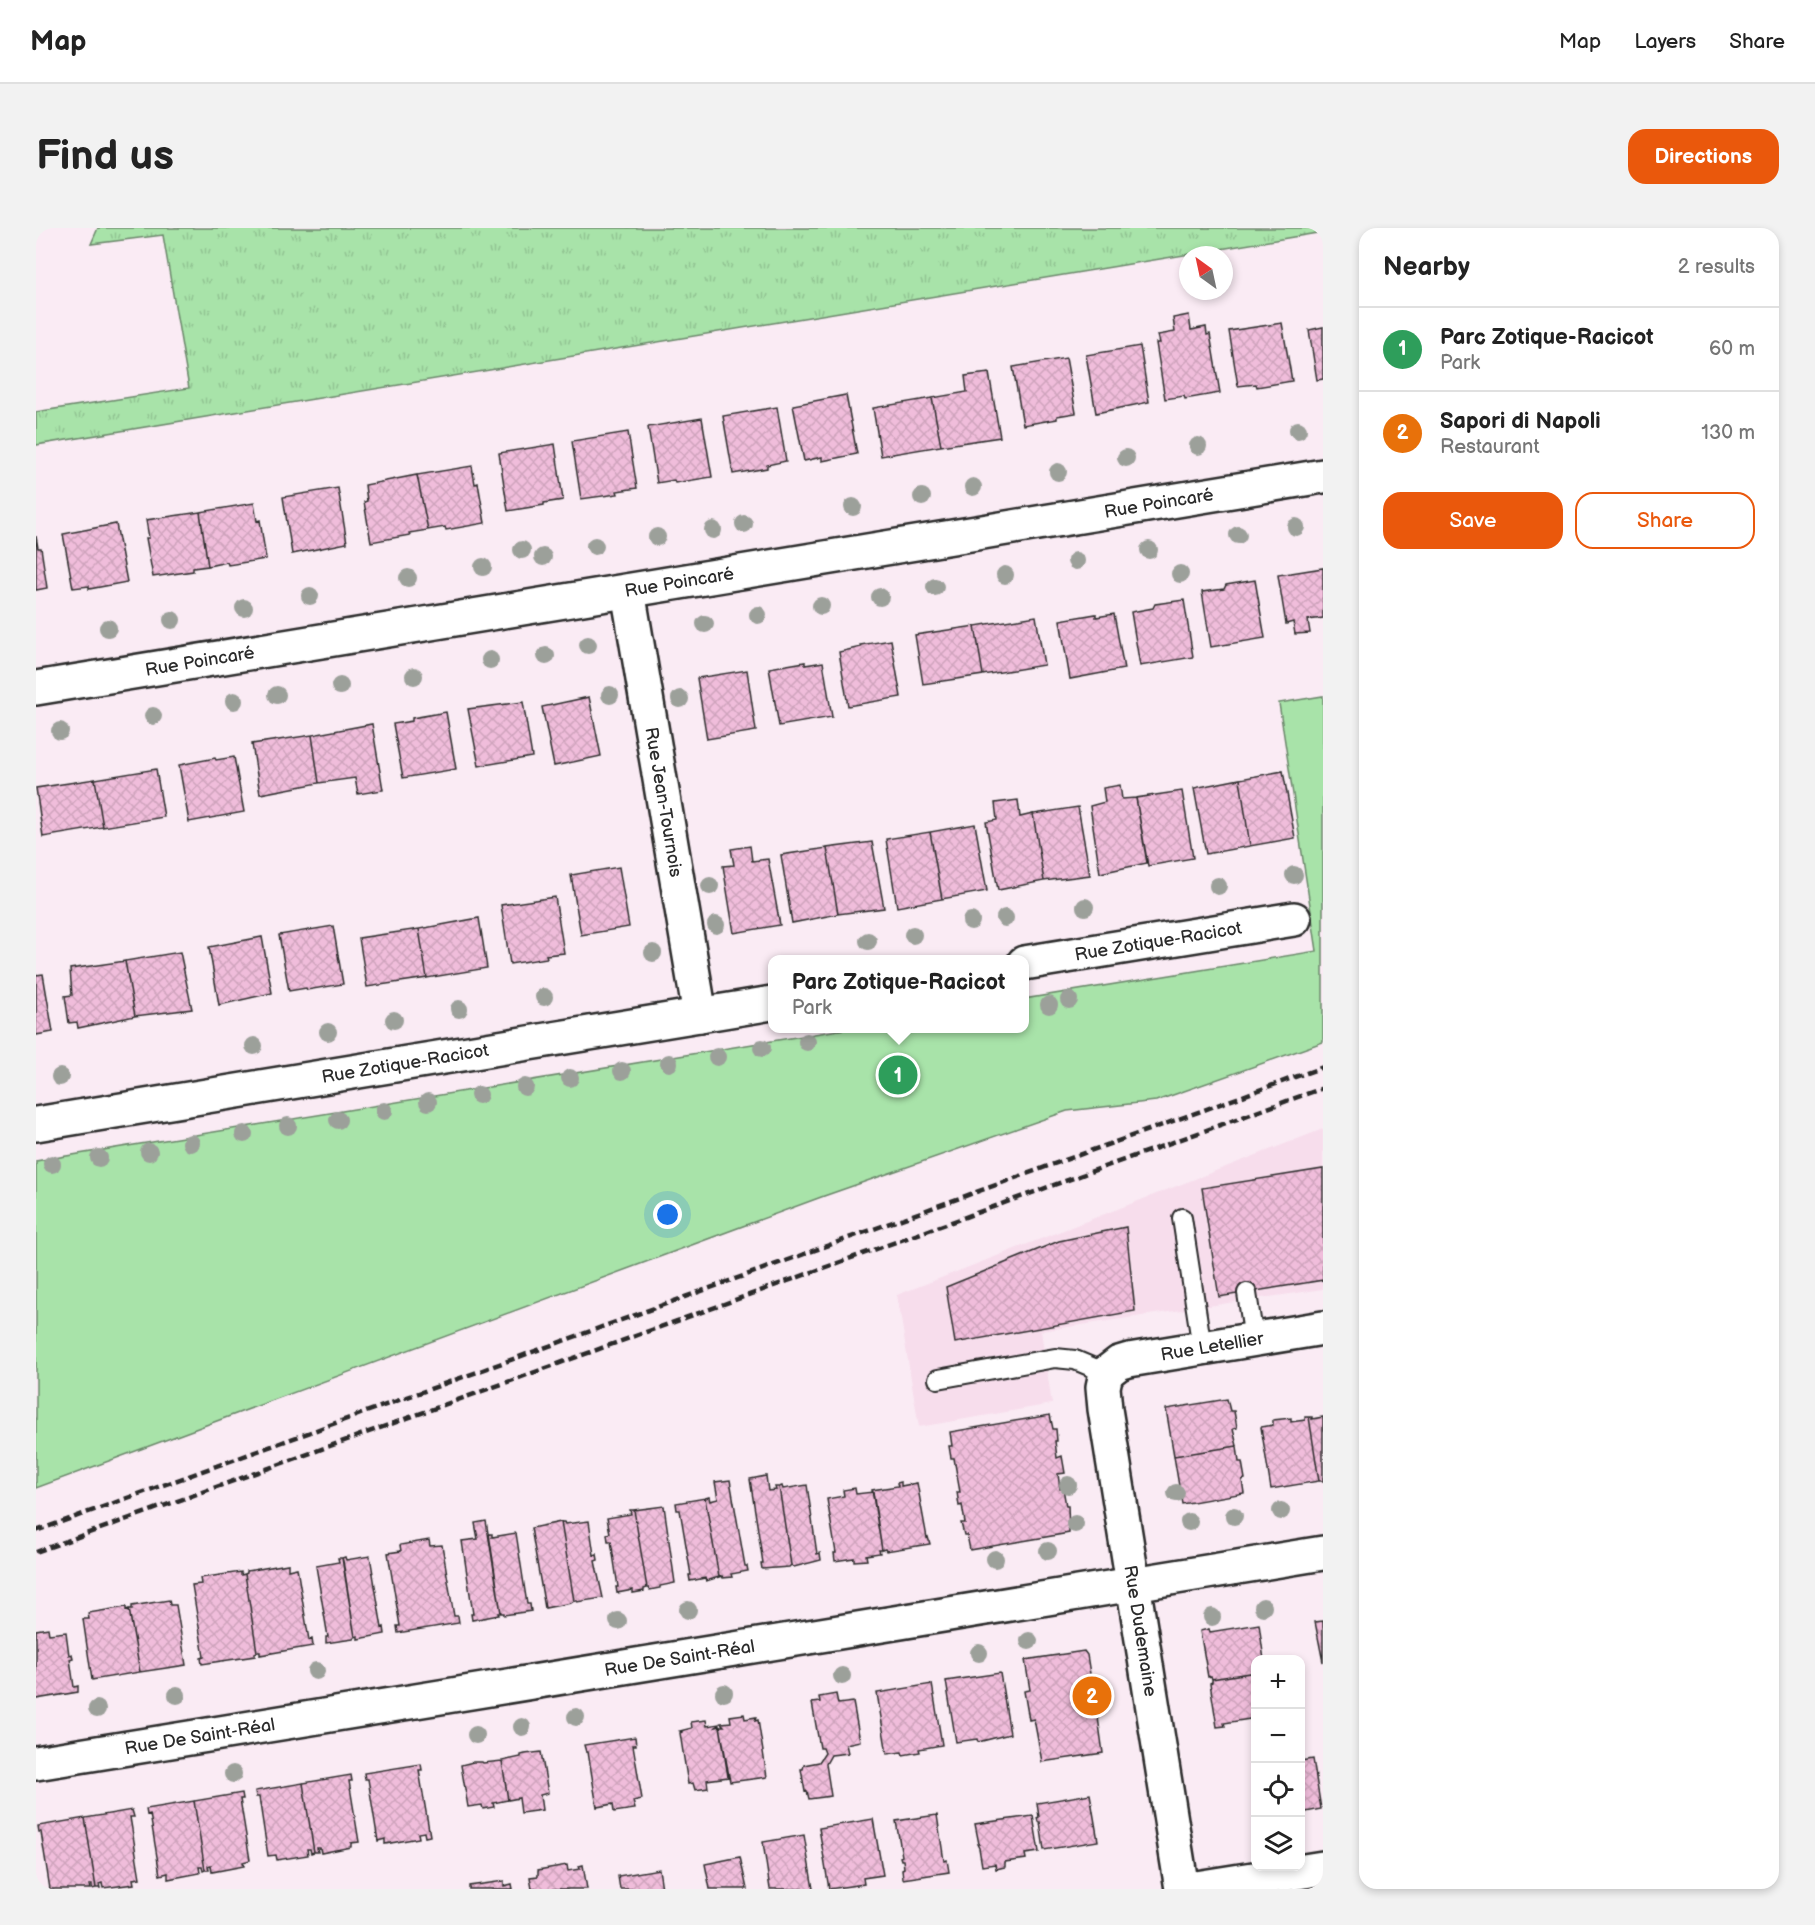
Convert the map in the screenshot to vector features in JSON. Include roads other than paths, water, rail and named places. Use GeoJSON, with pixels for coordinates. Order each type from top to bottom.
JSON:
{"type":"FeatureCollection","features":[{"type":"Feature","properties":{"kind":"street","name":"Rue Poincaré"},"geometry":{"type":"LineString","coordinates":[[36,688],[1323,476]]}},
{"type":"Feature","properties":{"kind":"street","name":"Rue Jean-Tournois"},"geometry":{"type":"LineString","coordinates":[[628,591],[700,1015]]}},
{"type":"Feature","properties":{"kind":"street","name":"Rue Zotique-Racicot"},"geometry":{"type":"LineString","coordinates":[[1029,962],[1294,919]]}},
{"type":"Feature","properties":{"kind":"street","name":"Rue Zotique-Racicot"},"geometry":{"type":"LineString","coordinates":[[36,1124],[768,1005]]}},
{"type":"Feature","properties":{"kind":"street","name":"Rue Letellier"},"geometry":{"type":"LineString","coordinates":[[1106,1373],[1119,1363],[1129,1360],[1323,1328]]}},
{"type":"Feature","properties":{"kind":"street","name":"Rue Dudemaine"},"geometry":{"type":"LineString","coordinates":[[1106,1373],[1103,1398],[1182,1889]]}},
{"type":"Feature","properties":{"kind":"street","name":"Rue De Saint-Réal"},"geometry":{"type":"LineString","coordinates":[[36,1763],[1323,1553]]}},
{"type":"Feature","properties":{"kind":"street"},"geometry":{"type":"LineString","coordinates":[[1190,1889],[1323,1868]]}},
{"type":"Feature","properties":{"kind":"lane"},"geometry":{"type":"LineString","coordinates":[[1182,1218],[1203,1348]]}},
{"type":"Feature","properties":{"kind":"lane"},"geometry":{"type":"LineString","coordinates":[[1247,1293],[1254,1340]]}},
{"type":"Feature","properties":{"kind":"lane"},"geometry":{"type":"LineString","coordinates":[[938,1379],[1055,1358],[1075,1360],[1106,1373]]}},
{"type":"Feature","properties":{"kind":"railway"},"geometry":{"type":"LineString","coordinates":[[36,1531],[1323,1067]]}},
{"type":"Feature","properties":{"kind":"railway"},"geometry":{"type":"LineString","coordinates":[[36,1552],[1323,1088]]}},
{"type":"Feature","properties":{"kind":"place","name":"Parc Zotique-Racicot"},"geometry":{"type":"Point","coordinates":[898,1075]}},
{"type":"Feature","properties":{"kind":"place","name":"Sapori di Napoli"},"geometry":{"type":"Point","coordinates":[1092,1696]}}]}
